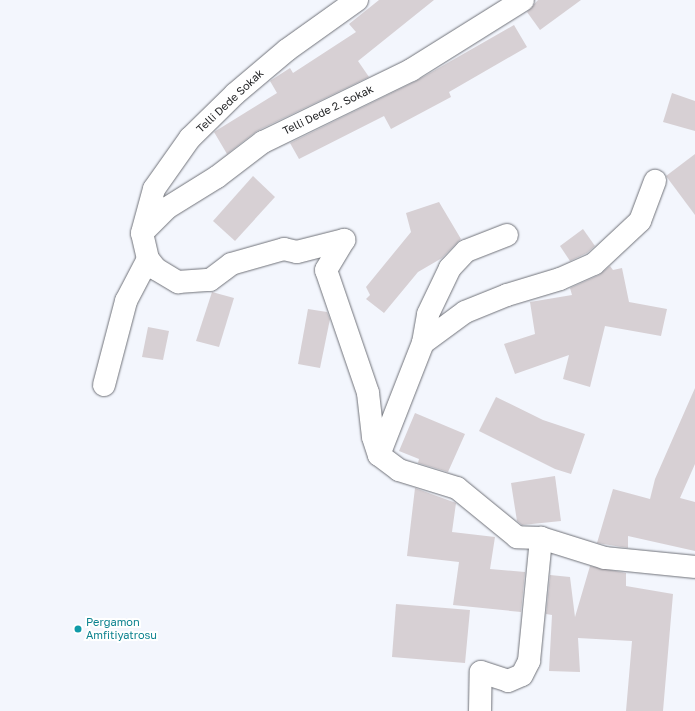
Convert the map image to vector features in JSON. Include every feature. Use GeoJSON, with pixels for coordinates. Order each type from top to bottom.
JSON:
{"type":"FeatureCollection","features":[{"type":"Feature","properties":{"kind":"street","name":"Telli Dede Sokak"},"geometry":{"type":"LineString","coordinates":[[142,233],[154,189],[190,138],[235,94],[287,50],[357,0]]}},
{"type":"Feature","properties":{"kind":"street","name":"Telli Dede 2. Sokak"},"geometry":{"type":"LineString","coordinates":[[142,233],[167,208],[217,177],[263,142],[411,70],[523,0]]}},
{"type":"Feature","properties":{"kind":"street"},"geometry":{"type":"LineString","coordinates":[[423,343],[464,312],[507,295],[560,279],[594,264],[640,221],[655,181]]}},
{"type":"Feature","properties":{"kind":"street"},"geometry":{"type":"LineString","coordinates":[[142,233],[148,259],[156,269],[178,282],[210,280],[231,264],[284,249],[297,252],[344,240],[326,270],[368,393],[373,437],[379,455],[399,470],[457,488],[517,537],[541,538],[605,558],[695,567]]}},
{"type":"Feature","properties":{"kind":"street"},"geometry":{"type":"LineString","coordinates":[[379,455],[423,343],[428,314],[450,268],[466,251],[507,235]]}},
{"type":"Feature","properties":{"kind":"street"},"geometry":{"type":"LineString","coordinates":[[104,385],[126,301],[148,259]]}},
{"type":"Feature","properties":{"kind":"street"},"geometry":{"type":"LineString","coordinates":[[480,711],[481,672],[508,681],[522,675],[529,661],[541,538]]}},
{"type":"Feature","properties":{"kind":"building"},"geometry":{"type":"Polygon","coordinates":[[[379,0],[434,0],[358,61],[369,77],[257,131],[227,154],[214,132],[277,93],[270,81],[290,68],[293,73],[356,32],[349,24],[379,0]]]}},
{"type":"Feature","properties":{"kind":"building"},"geometry":{"type":"Polygon","coordinates":[[[538,0],[581,0],[540,30],[527,12],[538,0]]]}},
{"type":"Feature","properties":{"kind":"building"},"geometry":{"type":"Polygon","coordinates":[[[514,25],[527,47],[449,92],[451,97],[391,129],[384,116],[299,159],[290,143],[416,81],[514,25]]]}},
{"type":"Feature","properties":{"kind":"building"},"geometry":{"type":"Polygon","coordinates":[[[672,93],[695,101],[695,131],[663,122],[672,93]]]}},
{"type":"Feature","properties":{"kind":"building"},"geometry":{"type":"Polygon","coordinates":[[[695,154],[695,215],[666,176],[695,154]]]}},
{"type":"Feature","properties":{"kind":"building"},"geometry":{"type":"Polygon","coordinates":[[[253,176],[275,197],[235,241],[213,221],[253,176]]]}},
{"type":"Feature","properties":{"kind":"building"},"geometry":{"type":"Polygon","coordinates":[[[439,202],[461,239],[442,258],[418,272],[384,313],[366,299],[370,295],[366,287],[411,232],[406,213],[439,202]]]}},
{"type":"Feature","properties":{"kind":"building"},"geometry":{"type":"Polygon","coordinates":[[[583,229],[595,246],[587,253],[570,261],[560,246],[583,229]]]}},
{"type":"Feature","properties":{"kind":"building"},"geometry":{"type":"Polygon","coordinates":[[[610,266],[613,270],[622,268],[629,302],[667,309],[661,336],[605,326],[590,387],[563,379],[569,355],[515,374],[504,344],[535,334],[530,302],[572,295],[570,288],[599,275],[610,266]]]}},
{"type":"Feature","properties":{"kind":"building"},"geometry":{"type":"Polygon","coordinates":[[[212,292],[234,298],[219,347],[196,341],[212,292]]]}},
{"type":"Feature","properties":{"kind":"building"},"geometry":{"type":"Polygon","coordinates":[[[308,309],[327,312],[330,319],[320,368],[298,364],[308,309]]]}},
{"type":"Feature","properties":{"kind":"building"},"geometry":{"type":"Polygon","coordinates":[[[148,327],[169,331],[163,360],[142,357],[148,327]]]}},
{"type":"Feature","properties":{"kind":"building"},"geometry":{"type":"Polygon","coordinates":[[[695,388],[695,464],[680,498],[695,502],[695,551],[628,536],[628,548],[597,543],[613,489],[650,499],[655,479],[695,388]]]}},
{"type":"Feature","properties":{"kind":"building"},"geometry":{"type":"Polygon","coordinates":[[[496,397],[543,420],[585,434],[571,474],[555,469],[479,431],[496,397]]]}},
{"type":"Feature","properties":{"kind":"building"},"geometry":{"type":"Polygon","coordinates":[[[415,413],[465,434],[448,472],[418,463],[419,459],[399,451],[415,413]]]}},
{"type":"Feature","properties":{"kind":"building"},"geometry":{"type":"Polygon","coordinates":[[[555,476],[561,521],[522,525],[517,521],[511,483],[555,476]]]}},
{"type":"Feature","properties":{"kind":"building"},"geometry":{"type":"Polygon","coordinates":[[[415,488],[456,503],[452,532],[495,537],[490,569],[525,572],[521,612],[453,605],[459,562],[407,556],[415,488]]]}},
{"type":"Feature","properties":{"kind":"building"},"geometry":{"type":"Polygon","coordinates":[[[590,566],[626,573],[626,586],[673,594],[663,711],[626,711],[632,641],[578,638],[580,672],[549,671],[552,615],[546,614],[550,575],[570,577],[575,617],[590,566]]]}},
{"type":"Feature","properties":{"kind":"building"},"geometry":{"type":"Polygon","coordinates":[[[396,604],[470,610],[465,663],[392,657],[396,604]]]}},
{"type":"Feature","properties":{"kind":"place","name":"Pergamon Amfitiyatrosu"},"geometry":{"type":"Point","coordinates":[78,629]}}]}
